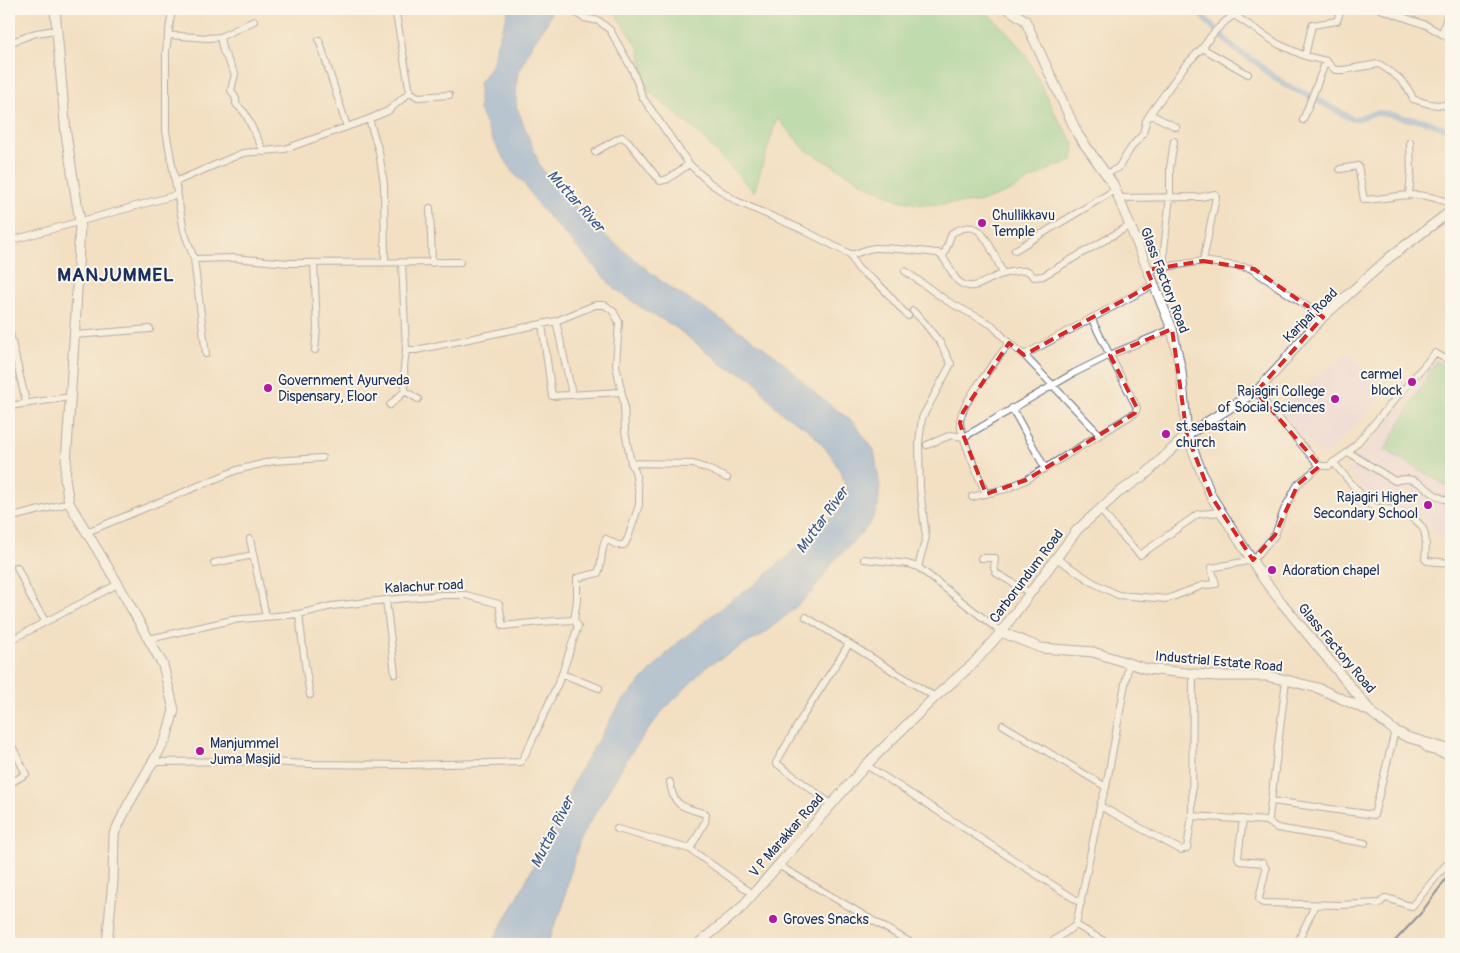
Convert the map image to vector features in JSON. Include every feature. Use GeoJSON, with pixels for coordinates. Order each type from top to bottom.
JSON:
{"type":"FeatureCollection","features":[{"type":"Feature","properties":{"kind":"main road"},"geometry":{"type":"LineString","coordinates":[[56,9],[56,30],[66,134],[80,222],[75,335],[65,479],[69,503],[118,584],[163,665],[174,710],[166,739],[128,805],[114,834],[106,944]]}},
{"type":"Feature","properties":{"kind":"main road","name":"Glass Factory Road"},"geometry":{"type":"LineString","coordinates":[[1009,9],[1025,20],[1078,135],[1106,174],[1116,194],[1172,329],[1181,371],[1187,435],[1212,496],[1252,560],[1282,603],[1373,714],[1395,731],[1407,737],[1451,750]]}},
{"type":"Feature","properties":{"kind":"main road","name":"Karipai Road"},"geometry":{"type":"LineString","coordinates":[[1187,435],[1256,392],[1323,317],[1346,299],[1385,261],[1451,211]]}},
{"type":"Feature","properties":{"kind":"main road","name":"Carborundum Road"},"geometry":{"type":"LineString","coordinates":[[892,739],[972,664],[1001,632],[1077,530],[1118,493],[1146,474],[1187,435]]}},
{"type":"Feature","properties":{"kind":"main road","name":"Industrial Estate Road"},"geometry":{"type":"LineString","coordinates":[[1001,632],[1041,648],[1093,652],[1147,669],[1215,676],[1266,676],[1286,680],[1318,688],[1373,714]]}},
{"type":"Feature","properties":{"kind":"main road","name":"V P Marakkar Road"},"geometry":{"type":"LineString","coordinates":[[698,944],[740,909],[831,804],[892,739]]}},
{"type":"Feature","properties":{"kind":"street"},"geometry":{"type":"LineString","coordinates":[[172,9],[166,51],[166,130],[184,231],[194,259],[206,354]]}},
{"type":"Feature","properties":{"kind":"street"},"geometry":{"type":"LineString","coordinates":[[395,9],[410,92],[418,97],[449,95]]}},
{"type":"Feature","properties":{"kind":"street"},"geometry":{"type":"LineString","coordinates":[[574,9],[574,12],[584,18],[599,21],[610,30],[632,69],[643,98],[690,164],[710,182],[736,201],[801,229],[850,254],[854,255],[862,250],[875,248],[938,253],[943,257],[958,280],[968,287],[976,286],[1003,274],[1018,270],[1028,271],[1034,277],[1043,276],[1129,226]]}},
{"type":"Feature","properties":{"kind":"street"},"geometry":{"type":"LineString","coordinates":[[1305,56],[1312,25],[1337,21],[1341,9]]}},
{"type":"Feature","properties":{"kind":"street"},"geometry":{"type":"LineString","coordinates":[[1380,9],[1426,25],[1451,38]]}},
{"type":"Feature","properties":{"kind":"street"},"geometry":{"type":"LineString","coordinates":[[1442,34],[1449,9]]}},
{"type":"Feature","properties":{"kind":"street"},"geometry":{"type":"LineString","coordinates":[[1106,174],[1118,168],[1132,145],[1143,134],[1150,114],[1184,67],[1215,31],[1234,15],[1278,44],[1305,56],[1326,61],[1335,70],[1379,64],[1397,75],[1410,91],[1412,99],[1429,104],[1451,106]]}},
{"type":"Feature","properties":{"kind":"street"},"geometry":{"type":"LineString","coordinates":[[168,35],[220,37],[254,21]]}},
{"type":"Feature","properties":{"kind":"street"},"geometry":{"type":"LineString","coordinates":[[9,43],[36,33],[56,30]]}},
{"type":"Feature","properties":{"kind":"street"},"geometry":{"type":"LineString","coordinates":[[220,37],[223,51],[235,74],[231,90],[236,99],[236,104],[245,113],[264,152]]}},
{"type":"Feature","properties":{"kind":"street"},"geometry":{"type":"LineString","coordinates":[[319,40],[348,127]]}},
{"type":"Feature","properties":{"kind":"street"},"geometry":{"type":"LineString","coordinates":[[1204,46],[1204,49],[1248,74]]}},
{"type":"Feature","properties":{"kind":"street"},"geometry":{"type":"LineString","coordinates":[[1303,120],[1326,61]]}},
{"type":"Feature","properties":{"kind":"street"},"geometry":{"type":"LineString","coordinates":[[175,182],[243,153],[285,149],[369,119],[388,111],[410,92]]}},
{"type":"Feature","properties":{"kind":"street"},"geometry":{"type":"LineString","coordinates":[[1150,114],[1176,127]]}},
{"type":"Feature","properties":{"kind":"street"},"geometry":{"type":"LineString","coordinates":[[369,119],[379,152],[384,184],[385,263]]}},
{"type":"Feature","properties":{"kind":"street"},"geometry":{"type":"LineString","coordinates":[[594,152],[622,137],[628,141],[660,181],[668,179],[690,164]]}},
{"type":"Feature","properties":{"kind":"street"},"geometry":{"type":"LineString","coordinates":[[1164,267],[1170,196],[1170,168],[1174,141]]}},
{"type":"Feature","properties":{"kind":"street"},"geometry":{"type":"LineString","coordinates":[[1409,194],[1411,173],[1410,142]]}},
{"type":"Feature","properties":{"kind":"street"},"geometry":{"type":"LineString","coordinates":[[1340,169],[1358,166],[1364,200],[1409,194],[1437,198],[1451,204]]}},
{"type":"Feature","properties":{"kind":"street"},"geometry":{"type":"LineString","coordinates":[[9,241],[176,194]]}},
{"type":"Feature","properties":{"kind":"street"},"geometry":{"type":"LineString","coordinates":[[1015,250],[1116,194],[1201,196],[1215,194],[1216,197],[1203,261]]}},
{"type":"Feature","properties":{"kind":"street"},"geometry":{"type":"LineString","coordinates":[[430,208],[432,262]]}},
{"type":"Feature","properties":{"kind":"street"},"geometry":{"type":"LineString","coordinates":[[943,257],[952,233],[960,229],[976,229],[986,240],[1003,274]]}},
{"type":"Feature","properties":{"kind":"street"},"geometry":{"type":"LineString","coordinates":[[850,254],[854,264],[863,275],[878,284],[910,314],[923,321],[941,344],[951,364],[922,418],[919,443],[920,489],[926,537],[918,567]]}},
{"type":"Feature","properties":{"kind":"street"},"geometry":{"type":"LineString","coordinates":[[194,259],[234,258],[288,263],[460,262]]}},
{"type":"Feature","properties":{"kind":"street"},"geometry":{"type":"LineString","coordinates":[[1147,270],[1203,261],[1254,269],[1323,317]]}},
{"type":"Feature","properties":{"kind":"street"},"geometry":{"type":"LineString","coordinates":[[314,263],[315,350]]}},
{"type":"Feature","properties":{"kind":"street"},"geometry":{"type":"LineString","coordinates":[[402,263],[406,350],[404,367],[405,391]]}},
{"type":"Feature","properties":{"kind":"street"},"geometry":{"type":"LineString","coordinates":[[905,271],[947,301],[985,320],[1024,355],[1099,434]]}},
{"type":"Feature","properties":{"kind":"street"},"geometry":{"type":"LineString","coordinates":[[1024,355],[1153,285]]}},
{"type":"Feature","properties":{"kind":"street"},"geometry":{"type":"LineString","coordinates":[[153,762],[251,761],[287,764],[349,765],[521,762],[562,674],[578,626],[574,620],[577,600],[577,578],[598,573],[601,565],[602,546],[606,539],[617,545],[624,545],[632,529],[639,505],[639,494],[635,471],[631,463],[624,404],[620,392],[616,365],[618,322],[613,311],[605,305],[595,305],[556,321],[504,333],[416,350],[406,350]]}},
{"type":"Feature","properties":{"kind":"street"},"geometry":{"type":"LineString","coordinates":[[972,497],[1006,489],[1026,480],[1135,413],[1137,408],[1091,318]]}},
{"type":"Feature","properties":{"kind":"street"},"geometry":{"type":"LineString","coordinates":[[556,321],[572,394]]}},
{"type":"Feature","properties":{"kind":"street"},"geometry":{"type":"LineString","coordinates":[[542,324],[552,396],[620,392]]}},
{"type":"Feature","properties":{"kind":"street"},"geometry":{"type":"LineString","coordinates":[[9,329],[26,402]]}},
{"type":"Feature","properties":{"kind":"street"},"geometry":{"type":"LineString","coordinates":[[75,335],[150,329]]}},
{"type":"Feature","properties":{"kind":"street"},"geometry":{"type":"LineString","coordinates":[[927,445],[952,435],[964,437],[1012,408],[1110,355],[1172,329]]}},
{"type":"Feature","properties":{"kind":"street"},"geometry":{"type":"LineString","coordinates":[[986,494],[960,423],[962,412],[1009,343]]}},
{"type":"Feature","properties":{"kind":"street"},"geometry":{"type":"LineString","coordinates":[[1056,558],[1094,583],[1118,595],[1167,599],[1204,585],[1216,584],[1211,568],[1252,560],[1275,534],[1284,510],[1298,484],[1320,466],[1329,466],[1348,452],[1435,353],[1451,362]]}},
{"type":"Feature","properties":{"kind":"street"},"geometry":{"type":"LineString","coordinates":[[405,391],[418,399]]}},
{"type":"Feature","properties":{"kind":"street"},"geometry":{"type":"LineString","coordinates":[[390,404],[405,391]]}},
{"type":"Feature","properties":{"kind":"street"},"geometry":{"type":"LineString","coordinates":[[1256,392],[1320,466]]}},
{"type":"Feature","properties":{"kind":"street"},"geometry":{"type":"LineString","coordinates":[[9,406],[70,397]]}},
{"type":"Feature","properties":{"kind":"street"},"geometry":{"type":"LineString","coordinates":[[1012,408],[1045,468]]}},
{"type":"Feature","properties":{"kind":"street"},"geometry":{"type":"LineString","coordinates":[[1348,452],[1395,481],[1408,479],[1422,485],[1442,499],[1451,500]]}},
{"type":"Feature","properties":{"kind":"street"},"geometry":{"type":"LineString","coordinates":[[87,532],[238,470],[273,461],[322,458]]}},
{"type":"Feature","properties":{"kind":"street"},"geometry":{"type":"LineString","coordinates":[[1333,462],[1369,504],[1375,508],[1389,509],[1405,514],[1424,528],[1426,537],[1425,559],[1427,562],[1451,563]]}},
{"type":"Feature","properties":{"kind":"street"},"geometry":{"type":"LineString","coordinates":[[631,463],[693,464],[708,468],[728,478]]}},
{"type":"Feature","properties":{"kind":"street"},"geometry":{"type":"LineString","coordinates":[[16,516],[69,503]]}},
{"type":"Feature","properties":{"kind":"street"},"geometry":{"type":"LineString","coordinates":[[1100,510],[1140,555],[1198,514],[1222,512]]}},
{"type":"Feature","properties":{"kind":"street"},"geometry":{"type":"LineString","coordinates":[[250,539],[266,617]]}},
{"type":"Feature","properties":{"kind":"street"},"geometry":{"type":"LineString","coordinates":[[214,564],[253,555]]}},
{"type":"Feature","properties":{"kind":"street"},"geometry":{"type":"LineString","coordinates":[[981,558],[995,558],[994,568],[996,573],[1030,593]]}},
{"type":"Feature","properties":{"kind":"street"},"geometry":{"type":"LineString","coordinates":[[864,559],[908,564],[918,567],[1001,632]]}},
{"type":"Feature","properties":{"kind":"street"},"geometry":{"type":"LineString","coordinates":[[17,567],[32,600],[46,622]]}},
{"type":"Feature","properties":{"kind":"street"},"geometry":{"type":"LineString","coordinates":[[9,641],[118,584]]}},
{"type":"Feature","properties":{"kind":"street","name":"Kalachur road"},"geometry":{"type":"LineString","coordinates":[[148,639],[232,620],[299,614],[332,606],[441,595],[466,595],[498,604],[503,626],[574,620]]}},
{"type":"Feature","properties":{"kind":"street"},"geometry":{"type":"LineString","coordinates":[[386,600],[395,674]]}},
{"type":"Feature","properties":{"kind":"street"},"geometry":{"type":"LineString","coordinates":[[299,614],[304,664],[310,695]]}},
{"type":"Feature","properties":{"kind":"street"},"geometry":{"type":"LineString","coordinates":[[806,617],[935,697]]}},
{"type":"Feature","properties":{"kind":"street"},"geometry":{"type":"LineString","coordinates":[[831,804],[776,763],[803,716],[849,644]]}},
{"type":"Feature","properties":{"kind":"street"},"geometry":{"type":"LineString","coordinates":[[1050,944],[1076,925],[1082,903],[1100,806],[1106,787],[1129,662]]}},
{"type":"Feature","properties":{"kind":"street"},"geometry":{"type":"LineString","coordinates":[[562,674],[598,688]]}},
{"type":"Feature","properties":{"kind":"street"},"geometry":{"type":"LineString","coordinates":[[1100,806],[1181,850],[1187,848],[1192,816],[1193,674]]}},
{"type":"Feature","properties":{"kind":"street"},"geometry":{"type":"LineString","coordinates":[[1268,822],[1286,680]]}},
{"type":"Feature","properties":{"kind":"street"},"geometry":{"type":"LineString","coordinates":[[1003,725],[1106,787]]}},
{"type":"Feature","properties":{"kind":"street"},"geometry":{"type":"LineString","coordinates":[[1272,801],[1374,815],[1395,731]]}},
{"type":"Feature","properties":{"kind":"street"},"geometry":{"type":"LineString","coordinates":[[9,740],[26,774],[9,784]]}},
{"type":"Feature","properties":{"kind":"street"},"geometry":{"type":"LineString","coordinates":[[1423,743],[1428,750],[1451,757]]}},
{"type":"Feature","properties":{"kind":"street"},"geometry":{"type":"LineString","coordinates":[[866,765],[1082,903]]}},
{"type":"Feature","properties":{"kind":"street"},"geometry":{"type":"LineString","coordinates":[[670,782],[671,796],[682,806],[706,814],[705,822],[690,849]]}},
{"type":"Feature","properties":{"kind":"street"},"geometry":{"type":"LineString","coordinates":[[1192,816],[1268,822],[1277,828],[1365,842]]}},
{"type":"Feature","properties":{"kind":"street"},"geometry":{"type":"LineString","coordinates":[[1242,819],[1238,858],[1244,862],[1262,863],[1266,869],[1260,901],[1263,903],[1315,905],[1380,903],[1385,898],[1389,898],[1412,906],[1451,859]]}},
{"type":"Feature","properties":{"kind":"street"},"geometry":{"type":"LineString","coordinates":[[617,829],[690,849],[753,894]]}},
{"type":"Feature","properties":{"kind":"street"},"geometry":{"type":"LineString","coordinates":[[778,865],[913,944]]}},
{"type":"Feature","properties":{"kind":"street"},"geometry":{"type":"LineString","coordinates":[[1297,944],[1315,905]]}},
{"type":"Feature","properties":{"kind":"street"},"geometry":{"type":"LineString","coordinates":[[1076,925],[1109,944]]}},
{"type":"Feature","properties":{"kind":"highlighted area"},"geometry":{"type":"Polygon","coordinates":[[[1203,261],[1254,269],[1323,317],[1256,392],[1320,466],[1298,484],[1275,535],[1253,560],[1211,496],[1187,435],[1172,329],[1110,355],[1137,408],[1135,413],[1026,480],[986,494],[960,423],[963,412],[1009,343],[1024,355],[1153,284],[1147,270],[1203,261]]]}},
{"type":"Feature","properties":{"kind":"shaded area","name":"Rajagiri College of Social Sciences"},"geometry":{"type":"Polygon","coordinates":[[[1349,352],[1391,391],[1323,456],[1272,411],[1349,352]]]}},
{"type":"Feature","properties":{"kind":"shaded area"},"geometry":{"type":"Polygon","coordinates":[[[1435,358],[1451,366],[1451,538],[1439,537],[1432,529],[1400,505],[1376,503],[1347,471],[1435,358]]]}},
{"type":"Feature","properties":{"kind":"green space"},"geometry":{"type":"Polygon","coordinates":[[[612,9],[983,9],[1005,30],[1026,55],[1056,116],[1074,143],[1072,161],[1055,166],[1006,193],[980,202],[923,205],[899,200],[871,187],[806,150],[777,118],[754,192],[697,132],[647,89],[639,48],[612,9]]]}},
{"type":"Feature","properties":{"kind":"green space"},"geometry":{"type":"Polygon","coordinates":[[[1436,361],[1451,370],[1451,488],[1385,450],[1436,361]]]}},
{"type":"Feature","properties":{"kind":"water","name":"Muttar River"},"geometry":{"type":"Polygon","coordinates":[[[509,9],[552,9],[547,23],[530,48],[517,77],[516,105],[540,166],[549,179],[596,228],[666,285],[751,338],[782,361],[817,395],[854,423],[874,450],[880,486],[878,506],[870,524],[834,561],[811,593],[762,635],[707,666],[661,713],[630,754],[581,837],[569,877],[563,906],[547,944],[491,944],[517,899],[579,772],[620,704],[675,645],[734,598],[755,585],[840,509],[848,494],[842,475],[831,455],[809,430],[782,413],[753,378],[726,367],[675,327],[645,310],[615,289],[539,206],[523,182],[515,175],[493,141],[479,110],[479,83],[493,63],[495,49],[509,9]]]}},
{"type":"Feature","properties":{"kind":"waterway"},"geometry":{"type":"LineString","coordinates":[[1195,9],[1236,50],[1259,64],[1287,86],[1352,119],[1374,113],[1382,113],[1423,120],[1451,130]]}},
{"type":"Feature","properties":{"kind":"railway"},"geometry":{"type":"LineString","coordinates":[[1392,944],[1421,913],[1451,872]]}},
{"type":"Feature","properties":{"kind":"place","name":"Chullikkavu Temple"},"geometry":{"type":"Point","coordinates":[982,223]}},
{"type":"Feature","properties":{"kind":"place","name":"carmel block"},"geometry":{"type":"Point","coordinates":[1412,382]}},
{"type":"Feature","properties":{"kind":"place","name":"Government Ayurveda Dispensary, Eloor"},"geometry":{"type":"Point","coordinates":[268,388]}},
{"type":"Feature","properties":{"kind":"place","name":"Rajagiri College of Social Sciences"},"geometry":{"type":"Point","coordinates":[1335,399]}},
{"type":"Feature","properties":{"kind":"place","name":"st.sebastain church"},"geometry":{"type":"Point","coordinates":[1166,434]}},
{"type":"Feature","properties":{"kind":"place","name":"Rajagiri Higher Secondary School"},"geometry":{"type":"Point","coordinates":[1428,505]}},
{"type":"Feature","properties":{"kind":"place","name":"Adoration chapel"},"geometry":{"type":"Point","coordinates":[1272,570]}},
{"type":"Feature","properties":{"kind":"place","name":"Manjummel Juma Masjid"},"geometry":{"type":"Point","coordinates":[200,751]}},
{"type":"Feature","properties":{"kind":"place","name":"Groves Snacks"},"geometry":{"type":"Point","coordinates":[773,919]}},
{"type":"Feature","properties":{"kind":"district","name":"MANJUMMEL"},"geometry":{"type":"Point","coordinates":[116,274]}}]}
